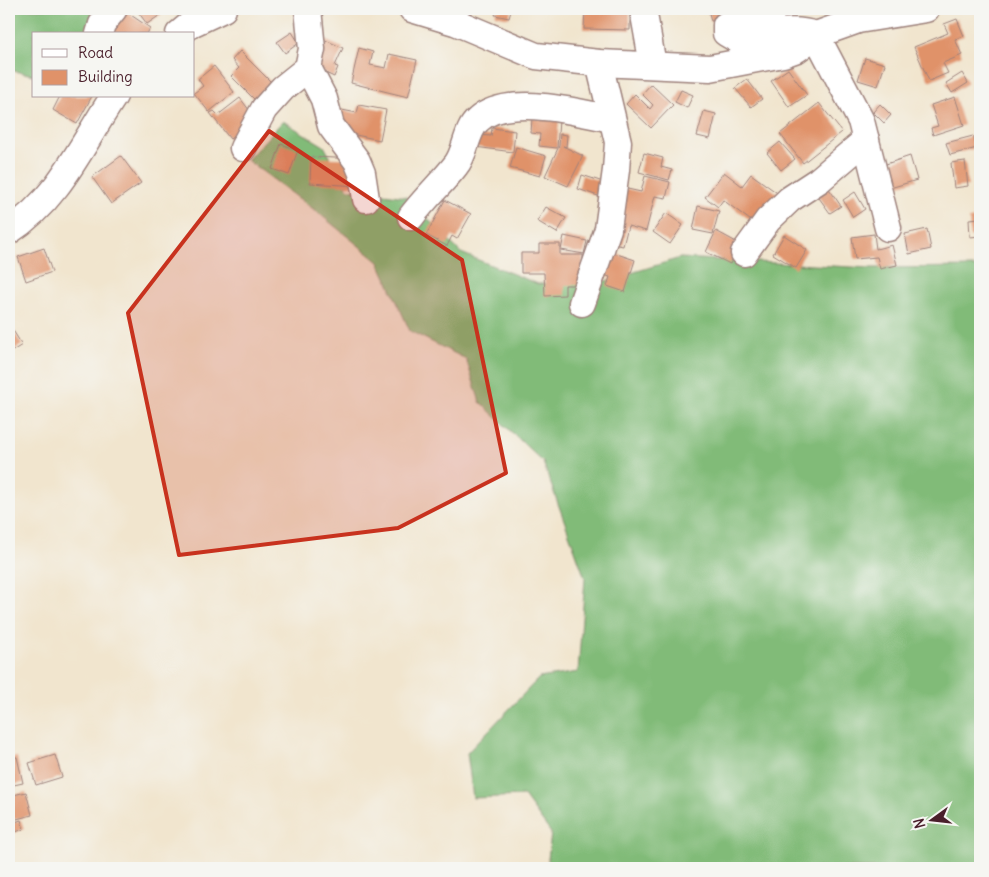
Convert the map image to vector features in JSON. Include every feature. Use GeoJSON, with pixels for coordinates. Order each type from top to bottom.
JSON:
{"type":"FeatureCollection","features":[{"type":"Feature","properties":{"kind":"street"},"geometry":{"type":"LineString","coordinates":[[100,32],[102,24],[114,9]]}},
{"type":"Feature","properties":{"kind":"street"},"geometry":{"type":"LineString","coordinates":[[181,32],[191,24],[223,9]]}},
{"type":"Feature","properties":{"kind":"street"},"geometry":{"type":"LineString","coordinates":[[308,9],[312,49],[308,68],[324,99],[331,126],[357,161],[362,173],[366,199]]}},
{"type":"Feature","properties":{"kind":"street"},"geometry":{"type":"LineString","coordinates":[[412,9],[455,22],[536,56],[599,63],[710,68],[783,54],[797,49],[816,35],[858,20],[926,9]]}},
{"type":"Feature","properties":{"kind":"street"},"geometry":{"type":"LineString","coordinates":[[643,9],[653,65]]}},
{"type":"Feature","properties":{"kind":"street"},"geometry":{"type":"LineString","coordinates":[[774,9],[742,16],[726,26],[726,33],[738,40],[792,31],[804,31],[816,35],[861,121],[888,228]]}},
{"type":"Feature","properties":{"kind":"street"},"geometry":{"type":"LineString","coordinates":[[582,302],[608,229],[618,142],[599,63]]}},
{"type":"Feature","properties":{"kind":"street"},"geometry":{"type":"LineString","coordinates":[[243,148],[264,109],[283,88],[308,68]]}},
{"type":"Feature","properties":{"kind":"street"},"geometry":{"type":"LineString","coordinates":[[93,128],[90,121],[97,98]]}},
{"type":"Feature","properties":{"kind":"street"},"geometry":{"type":"LineString","coordinates":[[9,231],[53,193],[73,165],[93,128],[113,98]]}},
{"type":"Feature","properties":{"kind":"street"},"geometry":{"type":"LineString","coordinates":[[411,217],[426,196],[458,164],[476,121],[492,112],[520,106],[559,108],[612,119]]}},
{"type":"Feature","properties":{"kind":"street"},"geometry":{"type":"LineString","coordinates":[[744,253],[768,220],[790,198],[819,180],[866,140]]}},
{"type":"Feature","properties":{"kind":"highlighted area"},"geometry":{"type":"Polygon","coordinates":[[[269,131],[462,260],[506,473],[398,528],[179,555],[128,313],[269,131]]]}},
{"type":"Feature","properties":{"kind":"green space"},"geometry":{"type":"Polygon","coordinates":[[[9,9],[102,9],[89,32],[32,32],[32,75],[9,70],[9,9]]]}},
{"type":"Feature","properties":{"kind":"green space"},"geometry":{"type":"Polygon","coordinates":[[[283,121],[324,146],[348,189],[406,197],[461,253],[538,284],[602,282],[680,258],[871,268],[980,267],[980,868],[547,868],[551,833],[524,796],[473,798],[467,753],[539,678],[578,672],[585,578],[543,462],[480,402],[466,359],[410,331],[379,262],[316,211],[247,160],[283,121]]]}},
{"type":"Feature","properties":{"kind":"building"},"geometry":{"type":"Polygon","coordinates":[[[122,9],[150,28],[148,32],[106,32],[122,9]]]}},
{"type":"Feature","properties":{"kind":"building"},"geometry":{"type":"Polygon","coordinates":[[[136,9],[169,9],[147,24],[136,9]]]}},
{"type":"Feature","properties":{"kind":"building"},"geometry":{"type":"Polygon","coordinates":[[[497,9],[511,11],[509,18],[495,15],[497,9]]]}},
{"type":"Feature","properties":{"kind":"building"},"geometry":{"type":"Polygon","coordinates":[[[585,9],[630,9],[630,30],[584,29],[585,9]]]}},
{"type":"Feature","properties":{"kind":"building"},"geometry":{"type":"Polygon","coordinates":[[[708,9],[739,9],[740,14],[711,21],[708,9]]]}},
{"type":"Feature","properties":{"kind":"building"},"geometry":{"type":"Polygon","coordinates":[[[957,19],[964,36],[955,39],[962,55],[943,63],[948,73],[929,81],[914,47],[948,33],[944,24],[957,19]]]}},
{"type":"Feature","properties":{"kind":"building"},"geometry":{"type":"Polygon","coordinates":[[[292,32],[299,43],[285,53],[277,42],[292,32]]]}},
{"type":"Feature","properties":{"kind":"building"},"geometry":{"type":"Polygon","coordinates":[[[323,39],[343,48],[335,66],[338,67],[334,77],[311,66],[323,39]]]}},
{"type":"Feature","properties":{"kind":"building"},"geometry":{"type":"Polygon","coordinates":[[[359,48],[373,52],[370,65],[386,68],[389,54],[417,60],[408,97],[351,83],[359,48]]]}},
{"type":"Feature","properties":{"kind":"building"},"geometry":{"type":"Polygon","coordinates":[[[240,51],[273,84],[256,101],[231,76],[239,68],[232,60],[240,51]]]}},
{"type":"Feature","properties":{"kind":"building"},"geometry":{"type":"Polygon","coordinates":[[[865,58],[885,64],[878,86],[858,80],[865,58]]]}},
{"type":"Feature","properties":{"kind":"building"},"geometry":{"type":"Polygon","coordinates":[[[214,66],[234,92],[209,112],[195,94],[203,86],[198,79],[214,66]]]}},
{"type":"Feature","properties":{"kind":"building"},"geometry":{"type":"Polygon","coordinates":[[[788,69],[807,95],[789,107],[771,81],[788,69]]]}},
{"type":"Feature","properties":{"kind":"building"},"geometry":{"type":"Polygon","coordinates":[[[962,73],[968,83],[952,93],[946,83],[962,73]]]}},
{"type":"Feature","properties":{"kind":"building"},"geometry":{"type":"Polygon","coordinates":[[[747,79],[762,99],[751,107],[735,88],[747,79]]]}},
{"type":"Feature","properties":{"kind":"building"},"geometry":{"type":"Polygon","coordinates":[[[651,84],[673,105],[651,128],[626,104],[635,94],[650,109],[653,105],[642,94],[651,84]]]}},
{"type":"Feature","properties":{"kind":"building"},"geometry":{"type":"Polygon","coordinates":[[[681,90],[693,95],[687,108],[675,102],[681,90]]]}},
{"type":"Feature","properties":{"kind":"building"},"geometry":{"type":"Polygon","coordinates":[[[955,97],[964,125],[933,135],[931,128],[938,126],[931,105],[955,97]]]}},
{"type":"Feature","properties":{"kind":"building"},"geometry":{"type":"Polygon","coordinates":[[[59,98],[91,98],[77,124],[53,110],[59,98]]]}},
{"type":"Feature","properties":{"kind":"building"},"geometry":{"type":"Polygon","coordinates":[[[240,98],[256,119],[230,139],[210,113],[214,111],[218,115],[240,98]]]}},
{"type":"Feature","properties":{"kind":"building"},"geometry":{"type":"Polygon","coordinates":[[[819,103],[842,132],[803,163],[780,134],[819,103]]]}},
{"type":"Feature","properties":{"kind":"building"},"geometry":{"type":"Polygon","coordinates":[[[880,104],[891,115],[884,123],[873,112],[880,104]]]}},
{"type":"Feature","properties":{"kind":"building"},"geometry":{"type":"Polygon","coordinates":[[[359,105],[386,110],[380,140],[346,133],[348,124],[334,121],[337,109],[357,113],[359,105]]]}},
{"type":"Feature","properties":{"kind":"building"},"geometry":{"type":"Polygon","coordinates":[[[704,111],[716,114],[710,139],[697,136],[704,111]]]}},
{"type":"Feature","properties":{"kind":"building"},"geometry":{"type":"Polygon","coordinates":[[[532,118],[559,120],[557,148],[539,146],[540,134],[531,133],[532,118]]]}},
{"type":"Feature","properties":{"kind":"building"},"geometry":{"type":"Polygon","coordinates":[[[492,128],[515,131],[513,152],[475,147],[476,135],[491,136],[492,128]]]}},
{"type":"Feature","properties":{"kind":"building"},"geometry":{"type":"Polygon","coordinates":[[[560,134],[567,135],[566,147],[563,146],[583,156],[568,186],[545,176],[559,146],[560,134]]]}},
{"type":"Feature","properties":{"kind":"building"},"geometry":{"type":"Polygon","coordinates":[[[973,136],[977,148],[950,155],[946,143],[973,136]]]}},
{"type":"Feature","properties":{"kind":"building"},"geometry":{"type":"Polygon","coordinates":[[[780,142],[795,159],[781,170],[767,153],[780,142]]]}},
{"type":"Feature","properties":{"kind":"building"},"geometry":{"type":"Polygon","coordinates":[[[281,144],[298,150],[289,175],[272,169],[281,144]]]}},
{"type":"Feature","properties":{"kind":"building"},"geometry":{"type":"Polygon","coordinates":[[[516,147],[546,156],[540,176],[510,168],[516,147]]]}},
{"type":"Feature","properties":{"kind":"building"},"geometry":{"type":"Polygon","coordinates":[[[644,153],[663,158],[661,167],[672,170],[669,180],[639,172],[644,153]]]}},
{"type":"Feature","properties":{"kind":"building"},"geometry":{"type":"Polygon","coordinates":[[[121,156],[141,183],[111,204],[92,177],[121,156]]]}},
{"type":"Feature","properties":{"kind":"building"},"geometry":{"type":"Polygon","coordinates":[[[910,156],[917,180],[890,188],[883,165],[910,156]]]}},
{"type":"Feature","properties":{"kind":"building"},"geometry":{"type":"Polygon","coordinates":[[[311,157],[360,159],[359,186],[310,183],[311,157]]]}},
{"type":"Feature","properties":{"kind":"building"},"geometry":{"type":"Polygon","coordinates":[[[965,161],[968,186],[954,188],[951,163],[965,161]]]}},
{"type":"Feature","properties":{"kind":"building"},"geometry":{"type":"Polygon","coordinates":[[[724,172],[742,186],[751,174],[780,195],[758,226],[723,200],[718,207],[705,197],[724,172]]]}},
{"type":"Feature","properties":{"kind":"building"},"geometry":{"type":"Polygon","coordinates":[[[582,175],[603,182],[598,196],[578,189],[582,175]]]}},
{"type":"Feature","properties":{"kind":"building"},"geometry":{"type":"Polygon","coordinates":[[[645,176],[670,182],[666,198],[655,196],[646,231],[628,226],[623,246],[609,243],[623,188],[641,192],[645,176]]]}},
{"type":"Feature","properties":{"kind":"building"},"geometry":{"type":"Polygon","coordinates":[[[825,183],[841,206],[830,213],[814,191],[825,183]]]}},
{"type":"Feature","properties":{"kind":"building"},"geometry":{"type":"Polygon","coordinates":[[[855,192],[865,209],[853,217],[843,200],[855,192]]]}},
{"type":"Feature","properties":{"kind":"building"},"geometry":{"type":"Polygon","coordinates":[[[445,200],[471,214],[457,239],[452,236],[447,246],[426,235],[445,200]]]}},
{"type":"Feature","properties":{"kind":"building"},"geometry":{"type":"Polygon","coordinates":[[[698,206],[719,211],[713,234],[693,230],[698,206]]]}},
{"type":"Feature","properties":{"kind":"building"},"geometry":{"type":"Polygon","coordinates":[[[546,207],[566,218],[557,233],[537,221],[546,207]]]}},
{"type":"Feature","properties":{"kind":"building"},"geometry":{"type":"Polygon","coordinates":[[[666,213],[683,225],[670,244],[653,232],[666,213]]]}},
{"type":"Feature","properties":{"kind":"building"},"geometry":{"type":"Polygon","coordinates":[[[980,218],[980,236],[970,237],[969,219],[980,218]]]}},
{"type":"Feature","properties":{"kind":"building"},"geometry":{"type":"Polygon","coordinates":[[[927,229],[931,249],[909,254],[905,234],[927,229]]]}},
{"type":"Feature","properties":{"kind":"building"},"geometry":{"type":"Polygon","coordinates":[[[716,231],[740,244],[730,264],[706,252],[716,231]]]}},
{"type":"Feature","properties":{"kind":"building"},"geometry":{"type":"Polygon","coordinates":[[[874,234],[876,249],[892,245],[897,265],[880,269],[877,257],[855,259],[852,237],[874,234]]]}},
{"type":"Feature","properties":{"kind":"building"},"geometry":{"type":"Polygon","coordinates":[[[784,235],[807,250],[796,268],[773,254],[784,235]]]}},
{"type":"Feature","properties":{"kind":"building"},"geometry":{"type":"Polygon","coordinates":[[[564,236],[587,241],[584,254],[561,250],[564,236]]]}},
{"type":"Feature","properties":{"kind":"building"},"geometry":{"type":"Polygon","coordinates":[[[539,244],[560,244],[560,255],[583,255],[583,285],[565,285],[565,295],[545,296],[544,273],[521,273],[521,253],[539,253],[539,244]]]}},
{"type":"Feature","properties":{"kind":"building"},"geometry":{"type":"Polygon","coordinates":[[[44,248],[52,272],[26,281],[18,257],[44,248]]]}},
{"type":"Feature","properties":{"kind":"building"},"geometry":{"type":"Polygon","coordinates":[[[611,252],[635,260],[625,292],[607,286],[610,277],[604,275],[611,252]]]}},
{"type":"Feature","properties":{"kind":"building"},"geometry":{"type":"Polygon","coordinates":[[[9,324],[22,345],[9,353],[9,324]]]}},
{"type":"Feature","properties":{"kind":"building"},"geometry":{"type":"Polygon","coordinates":[[[55,755],[62,777],[36,785],[29,763],[55,755]]]}},
{"type":"Feature","properties":{"kind":"building"},"geometry":{"type":"Polygon","coordinates":[[[17,757],[23,783],[9,786],[9,758],[17,757]]]}},
{"type":"Feature","properties":{"kind":"building"},"geometry":{"type":"Polygon","coordinates":[[[26,792],[32,815],[9,821],[9,796],[26,792]]]}},
{"type":"Feature","properties":{"kind":"building"},"geometry":{"type":"Polygon","coordinates":[[[21,820],[24,829],[10,834],[9,824],[21,820]]]}}]}
